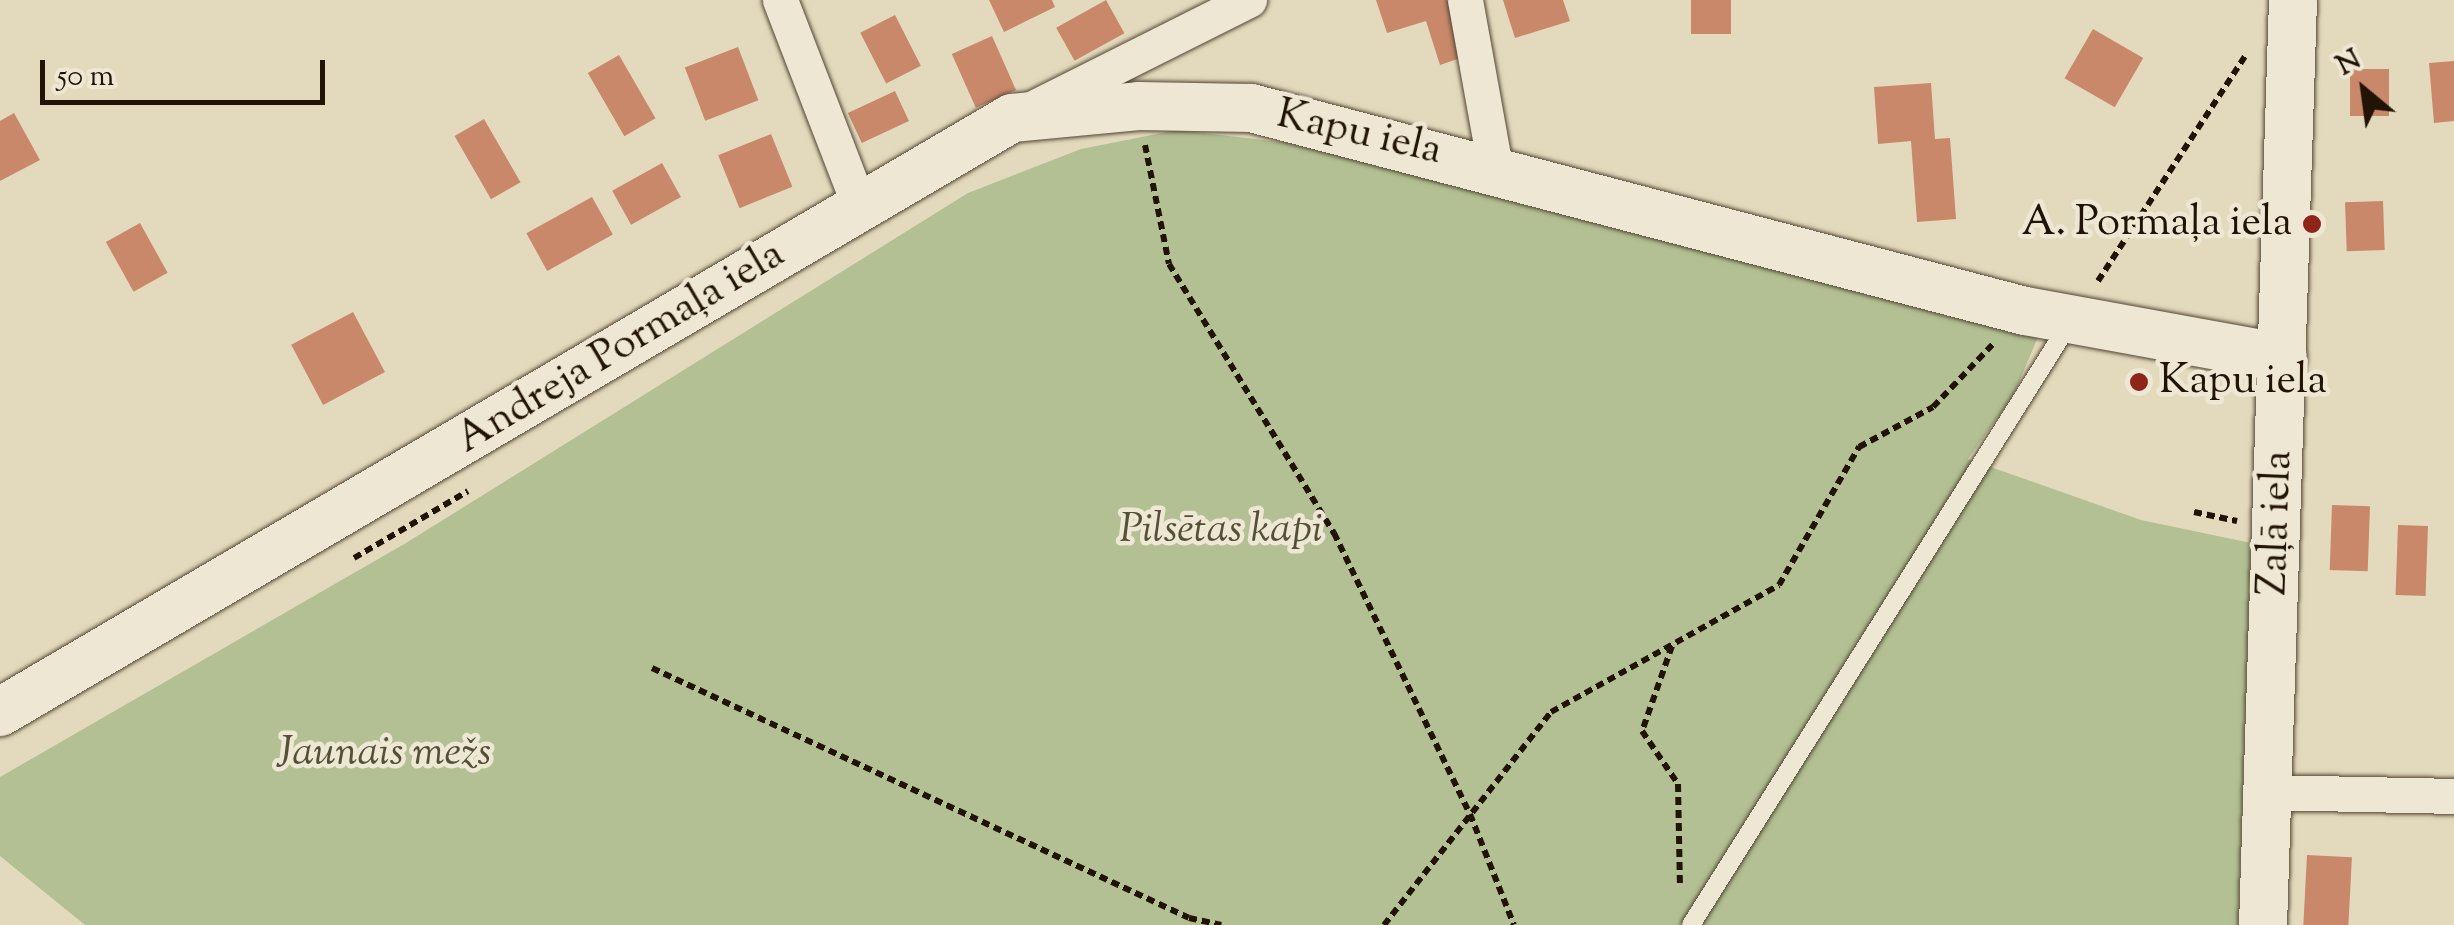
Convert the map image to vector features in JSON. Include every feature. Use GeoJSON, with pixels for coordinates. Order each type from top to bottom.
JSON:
{"type":"FeatureCollection","features":[{"type":"Feature","properties":{"kind":"street"},"geometry":{"type":"LineString","coordinates":[[780,0],[860,206]]}},
{"type":"Feature","properties":{"kind":"street","name":"Andreja Pormaļa iela"},"geometry":{"type":"LineString","coordinates":[[0,712],[1012,118],[1250,0]]}},
{"type":"Feature","properties":{"kind":"street"},"geometry":{"type":"LineString","coordinates":[[1465,0],[1495,166]]}},
{"type":"Feature","properties":{"kind":"street","name":"Zaļā iela"},"geometry":{"type":"LineString","coordinates":[[2263,925],[2292,0]]}},
{"type":"Feature","properties":{"kind":"street","name":"Kapu iela"},"geometry":{"type":"LineString","coordinates":[[1012,118],[1138,106],[1251,108],[1495,166],[2025,311],[2283,358]]}},
{"type":"Feature","properties":{"kind":"street"},"geometry":{"type":"LineString","coordinates":[[2266,792],[2454,796]]}},
{"type":"Feature","properties":{"kind":"lane"},"geometry":{"type":"LineString","coordinates":[[1691,925],[2072,319]]}},
{"type":"Feature","properties":{"kind":"path"},"geometry":{"type":"LineString","coordinates":[[2072,319],[2248,52]]}},
{"type":"Feature","properties":{"kind":"path"},"geometry":{"type":"LineString","coordinates":[[1141,124],[1169,264],[1334,533],[1470,814],[1514,925]]}},
{"type":"Feature","properties":{"kind":"path"},"geometry":{"type":"LineString","coordinates":[[1384,925],[1550,712],[1780,585],[1859,448],[1932,408],[2025,311]]}},
{"type":"Feature","properties":{"kind":"path"},"geometry":{"type":"LineString","coordinates":[[2194,512],[2239,522]]}},
{"type":"Feature","properties":{"kind":"path"},"geometry":{"type":"LineString","coordinates":[[1672,644],[1642,731],[1678,784],[1680,893]]}},
{"type":"Feature","properties":{"kind":"path"},"geometry":{"type":"LineString","coordinates":[[652,668],[1189,918],[1221,925]]}},
{"type":"Feature","properties":{"kind":"green space","name":"Pilsētas kapi"},"geometry":{"type":"Polygon","coordinates":[[[1177,130],[1298,144],[2038,337],[2013,396],[1968,459],[2141,520],[2251,543],[2238,925],[85,925],[0,856],[0,777],[406,543],[968,193],[1081,149],[1177,130]]]}},
{"type":"Feature","properties":{"kind":"building"},"geometry":{"type":"Polygon","coordinates":[[[989,0],[1052,0],[1055,7],[1004,32],[989,0]]]}},
{"type":"Feature","properties":{"kind":"building"},"geometry":{"type":"Polygon","coordinates":[[[1106,0],[1124,33],[1075,61],[1056,28],[1106,0]]]}},
{"type":"Feature","properties":{"kind":"building"},"geometry":{"type":"Polygon","coordinates":[[[1376,0],[1454,0],[1472,54],[1440,65],[1426,21],[1387,33],[1376,0]]]}},
{"type":"Feature","properties":{"kind":"building"},"geometry":{"type":"Polygon","coordinates":[[[1503,0],[1563,0],[1570,21],[1515,38],[1503,0]]]}},
{"type":"Feature","properties":{"kind":"building"},"geometry":{"type":"Polygon","coordinates":[[[1691,0],[1731,0],[1731,34],[1691,34],[1691,0]]]}},
{"type":"Feature","properties":{"kind":"building"},"geometry":{"type":"Polygon","coordinates":[[[895,15],[921,66],[886,83],[860,33],[895,15]]]}},
{"type":"Feature","properties":{"kind":"building"},"geometry":{"type":"Polygon","coordinates":[[[2093,29],[2143,58],[2115,107],[2064,78],[2093,29]]]}},
{"type":"Feature","properties":{"kind":"building"},"geometry":{"type":"Polygon","coordinates":[[[992,36],[1016,90],[976,108],[952,54],[992,36]]]}},
{"type":"Feature","properties":{"kind":"building"},"geometry":{"type":"Polygon","coordinates":[[[738,47],[758,100],[705,121],[685,67],[738,47]]]}},
{"type":"Feature","properties":{"kind":"building"},"geometry":{"type":"Polygon","coordinates":[[[619,55],[656,118],[624,136],[588,73],[619,55]]]}},
{"type":"Feature","properties":{"kind":"building"},"geometry":{"type":"Polygon","coordinates":[[[2454,61],[2454,121],[2434,123],[2429,63],[2454,61]]]}},
{"type":"Feature","properties":{"kind":"building"},"geometry":{"type":"Polygon","coordinates":[[[2350,69],[2389,69],[2389,116],[2350,116],[2350,69]]]}},
{"type":"Feature","properties":{"kind":"building"},"geometry":{"type":"Polygon","coordinates":[[[1931,83],[1935,139],[1950,138],[1956,219],[1917,222],[1911,141],[1878,144],[1874,87],[1931,83]]]}},
{"type":"Feature","properties":{"kind":"building"},"geometry":{"type":"Polygon","coordinates":[[[895,91],[909,121],[862,143],[848,113],[895,91]]]}},
{"type":"Feature","properties":{"kind":"building"},"geometry":{"type":"Polygon","coordinates":[[[14,113],[40,160],[0,181],[0,121],[14,113]]]}},
{"type":"Feature","properties":{"kind":"building"},"geometry":{"type":"Polygon","coordinates":[[[484,119],[520,182],[491,199],[455,136],[484,119]]]}},
{"type":"Feature","properties":{"kind":"building"},"geometry":{"type":"Polygon","coordinates":[[[771,134],[792,187],[740,208],[718,155],[771,134]]]}},
{"type":"Feature","properties":{"kind":"building"},"geometry":{"type":"Polygon","coordinates":[[[662,163],[681,197],[631,225],[612,191],[662,163]]]}},
{"type":"Feature","properties":{"kind":"building"},"geometry":{"type":"Polygon","coordinates":[[[592,197],[613,235],[547,271],[526,233],[592,197]]]}},
{"type":"Feature","properties":{"kind":"building"},"geometry":{"type":"Polygon","coordinates":[[[2383,201],[2385,250],[2347,251],[2345,202],[2383,201]]]}},
{"type":"Feature","properties":{"kind":"building"},"geometry":{"type":"Polygon","coordinates":[[[140,223],[168,273],[134,292],[106,242],[140,223]]]}},
{"type":"Feature","properties":{"kind":"building"},"geometry":{"type":"Polygon","coordinates":[[[353,312],[385,372],[323,405],[291,345],[353,312]]]}},
{"type":"Feature","properties":{"kind":"building"},"geometry":{"type":"Polygon","coordinates":[[[2332,505],[2370,506],[2368,571],[2330,570],[2332,505]]]}},
{"type":"Feature","properties":{"kind":"building"},"geometry":{"type":"Polygon","coordinates":[[[2398,525],[2428,526],[2426,596],[2396,595],[2398,525]]]}},
{"type":"Feature","properties":{"kind":"building"},"geometry":{"type":"Polygon","coordinates":[[[2307,855],[2352,857],[2348,925],[2303,925],[2307,855]]]}},
{"type":"Feature","properties":{"kind":"place","name":"A. Pormaļa iela"},"geometry":{"type":"Point","coordinates":[2312,224]}},
{"type":"Feature","properties":{"kind":"place","name":"Kapu iela"},"geometry":{"type":"Point","coordinates":[2139,382]}},
{"type":"Feature","properties":{"kind":"park label","name":"Jaunais mežs"},"geometry":{"type":"Point","coordinates":[384,754]}}]}
